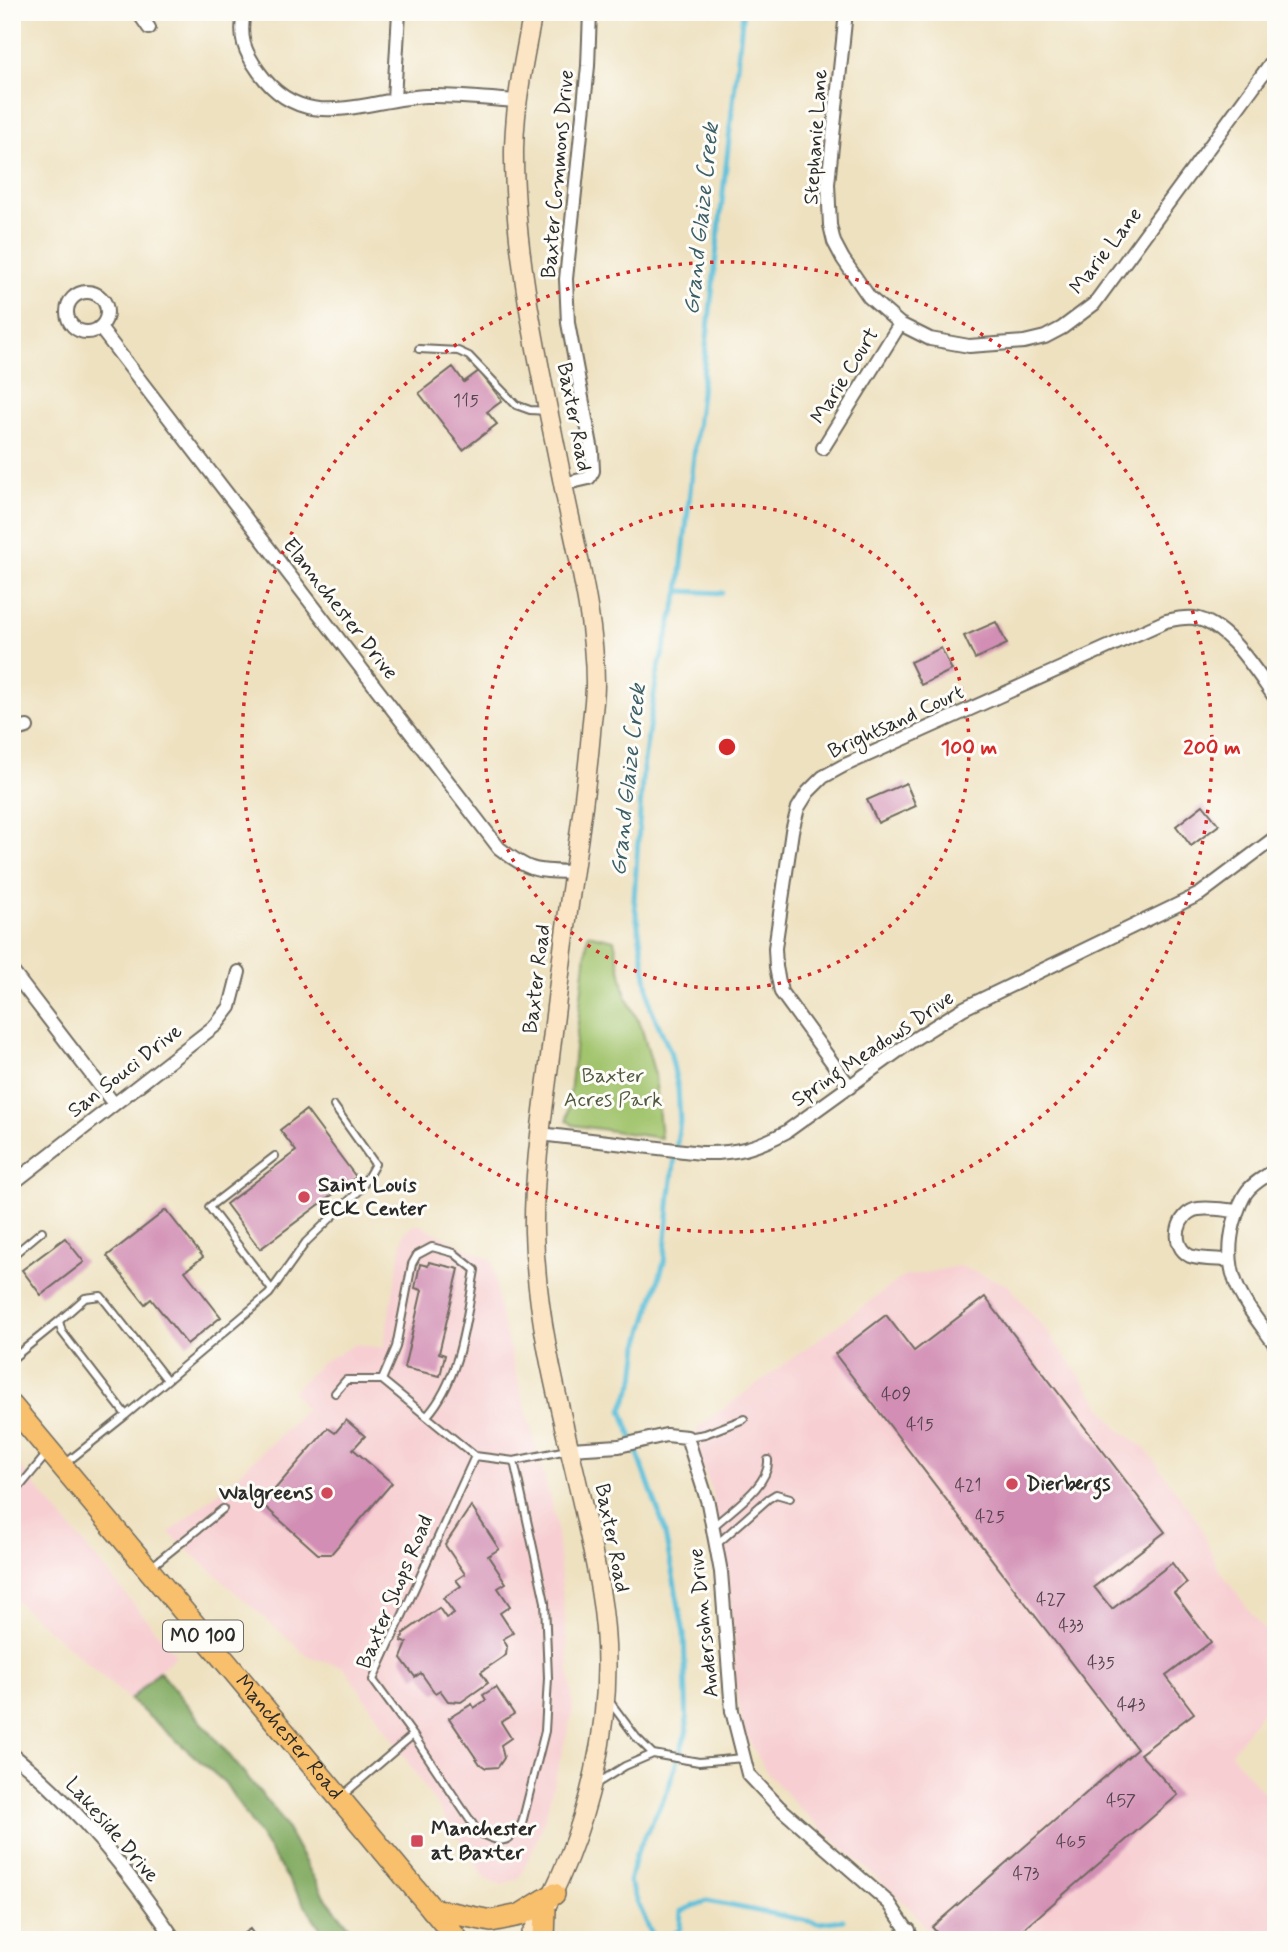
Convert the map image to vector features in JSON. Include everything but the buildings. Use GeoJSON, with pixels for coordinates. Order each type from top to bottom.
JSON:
{"type":"FeatureCollection","features":[{"type":"Feature","properties":{"kind":"highway","name":"Manchester Road"},"geometry":{"type":"LineString","coordinates":[[12,1406],[458,1940]]}},
{"type":"Feature","properties":{"kind":"highway"},"geometry":{"type":"LineString","coordinates":[[438,1940],[432,1909],[491,1921],[520,1915],[549,1902]]}},
{"type":"Feature","properties":{"kind":"highway"},"geometry":{"type":"LineString","coordinates":[[544,1940],[549,1902]]}},
{"type":"Feature","properties":{"kind":"main road","name":"Baxter Road"},"geometry":{"type":"LineString","coordinates":[[528,1940],[549,1902],[584,1815],[592,1786],[605,1696],[607,1649],[601,1593],[570,1449],[557,1406],[544,1328],[534,1231],[540,1134],[584,810],[595,684],[588,608],[516,219],[514,149],[517,101],[533,12]]}},
{"type":"Feature","properties":{"kind":"street"},"geometry":{"type":"LineString","coordinates":[[138,12],[149,28]]}},
{"type":"Feature","properties":{"kind":"street"},"geometry":{"type":"LineString","coordinates":[[244,12],[240,32],[247,53],[260,74],[278,93],[296,104],[319,110],[430,96],[517,101]]}},
{"type":"Feature","properties":{"kind":"street"},"geometry":{"type":"LineString","coordinates":[[394,99],[399,12]]}},
{"type":"Feature","properties":{"kind":"street","name":"Baxter Commons Drive"},"geometry":{"type":"LineString","coordinates":[[563,484],[589,478],[593,471],[592,451],[568,323],[566,279],[590,12]]}},
{"type":"Feature","properties":{"kind":"street","name":"Stephanie Lane"},"geometry":{"type":"LineString","coordinates":[[846,12],[828,184],[831,225],[834,242],[855,277],[869,297],[900,324]]}},
{"type":"Feature","properties":{"kind":"street","name":"Marie Lane"},"geometry":{"type":"LineString","coordinates":[[900,324],[930,339],[969,346],[1024,342],[1045,337],[1062,328],[1094,304],[1276,56]]}},
{"type":"Feature","properties":{"kind":"street","name":"Marie Court"},"geometry":{"type":"LineString","coordinates":[[822,448],[900,324]]}},
{"type":"Feature","properties":{"kind":"street","name":"Elannchester Drive"},"geometry":{"type":"LineString","coordinates":[[100,328],[499,848],[528,868],[574,872]]}},
{"type":"Feature","properties":{"kind":"street","name":"Brightsand Court"},"geometry":{"type":"LineString","coordinates":[[850,1087],[781,992],[776,967],[777,930],[792,831],[798,808],[808,792],[823,777],[1166,621],[1182,618],[1196,618],[1220,631],[1245,657],[1276,699]]}},
{"type":"Feature","properties":{"kind":"street"},"geometry":{"type":"LineString","coordinates":[[12,731],[27,727]]}},
{"type":"Feature","properties":{"kind":"street","name":"Spring Meadows Drive"},"geometry":{"type":"LineString","coordinates":[[540,1134],[645,1148],[724,1154],[766,1142],[786,1132],[916,1038],[964,1008],[1199,894],[1276,838]]}},
{"type":"Feature","properties":{"kind":"street"},"geometry":{"type":"LineString","coordinates":[[12,971],[114,1104]]}},
{"type":"Feature","properties":{"kind":"street","name":"San Souci Drive"},"geometry":{"type":"LineString","coordinates":[[12,1184],[216,1025],[230,1007],[239,972]]}},
{"type":"Feature","properties":{"kind":"street"},"geometry":{"type":"LineString","coordinates":[[1276,1169],[1247,1191],[1237,1211],[1229,1260],[1236,1287],[1276,1346]]}},
{"type":"Feature","properties":{"kind":"street"},"geometry":{"type":"LineString","coordinates":[[1229,1260],[1192,1257],[1185,1253],[1177,1234],[1183,1218],[1194,1210],[1237,1211]]}},
{"type":"Feature","properties":{"kind":"street"},"geometry":{"type":"LineString","coordinates":[[570,1449],[619,1446],[666,1435],[687,1437]]}},
{"type":"Feature","properties":{"kind":"street","name":"Andersohn Drive"},"geometry":{"type":"LineString","coordinates":[[687,1437],[708,1503],[716,1545],[725,1604],[732,1711],[748,1774],[761,1790],[889,1903],[911,1935]]}},
{"type":"Feature","properties":{"kind":"street","name":"Lakeside Drive"},"geometry":{"type":"LineString","coordinates":[[12,1754],[61,1798],[102,1843],[138,1886],[175,1940]]}},
{"type":"Feature","properties":{"kind":"street"},"geometry":{"type":"LineString","coordinates":[[895,1940],[911,1935]]}},
{"type":"Feature","properties":{"kind":"lane"},"geometry":{"type":"LineString","coordinates":[[419,349],[458,351],[474,361],[516,405],[530,410],[550,411]]}},
{"type":"Feature","properties":{"kind":"lane"},"geometry":{"type":"LineString","coordinates":[[12,1496],[55,1458],[126,1415],[272,1290],[306,1242],[361,1189],[375,1164],[334,1106]]}},
{"type":"Feature","properties":{"kind":"lane"},"geometry":{"type":"LineString","coordinates":[[272,1290],[209,1207],[275,1156]]}},
{"type":"Feature","properties":{"kind":"lane"},"geometry":{"type":"LineString","coordinates":[[12,1255],[42,1231]]}},
{"type":"Feature","properties":{"kind":"lane"},"geometry":{"type":"LineString","coordinates":[[382,1380],[397,1347],[410,1277],[417,1255],[432,1247],[454,1252],[475,1270],[450,1382],[440,1401],[427,1416]]}},
{"type":"Feature","properties":{"kind":"lane"},"geometry":{"type":"LineString","coordinates":[[12,1359],[85,1298],[101,1296],[167,1380]]}},
{"type":"Feature","properties":{"kind":"lane"},"geometry":{"type":"LineString","coordinates":[[59,1321],[62,1332],[126,1415]]}},
{"type":"Feature","properties":{"kind":"lane"},"geometry":{"type":"LineString","coordinates":[[335,1393],[346,1380],[382,1380],[475,1456],[514,1461],[570,1449]]}},
{"type":"Feature","properties":{"kind":"lane"},"geometry":{"type":"LineString","coordinates":[[687,1437],[705,1434],[744,1419]]}},
{"type":"Feature","properties":{"kind":"lane","name":"Baxter Shops Road"},"geometry":{"type":"LineString","coordinates":[[413,1735],[373,1680],[475,1456]]}},
{"type":"Feature","properties":{"kind":"lane"},"geometry":{"type":"LineString","coordinates":[[712,1527],[764,1480],[769,1469],[768,1460]]}},
{"type":"Feature","properties":{"kind":"lane"},"geometry":{"type":"LineString","coordinates":[[339,1799],[413,1735],[478,1832],[491,1840],[505,1841],[515,1835],[522,1823],[545,1731],[548,1678],[545,1602],[514,1461]]}},
{"type":"Feature","properties":{"kind":"lane"},"geometry":{"type":"LineString","coordinates":[[716,1545],[768,1499],[776,1494],[790,1498]]}},
{"type":"Feature","properties":{"kind":"lane"},"geometry":{"type":"LineString","coordinates":[[147,1570],[223,1509]]}},
{"type":"Feature","properties":{"kind":"lane"},"geometry":{"type":"LineString","coordinates":[[605,1696],[636,1737],[653,1754]]}},
{"type":"Feature","properties":{"kind":"lane"},"geometry":{"type":"LineString","coordinates":[[592,1786],[625,1766],[653,1754],[699,1762],[743,1758]]}},
{"type":"Feature","properties":{"kind":"shaded area"},"geometry":{"type":"Polygon","coordinates":[[[416,1223],[492,1261],[501,1318],[556,1521],[573,1710],[542,1829],[520,1877],[503,1885],[486,1879],[344,1667],[307,1656],[169,1533],[234,1479],[306,1410],[292,1392],[321,1363],[356,1344],[383,1348],[404,1232],[416,1223]]]}},
{"type":"Feature","properties":{"kind":"shaded area"},"geometry":{"type":"Polygon","coordinates":[[[959,1266],[1008,1285],[1051,1337],[1119,1430],[1145,1448],[1199,1523],[1217,1567],[1276,1646],[1276,1692],[1231,1753],[1258,1787],[1276,1802],[1276,1940],[936,1940],[910,1908],[798,1807],[766,1771],[744,1732],[734,1678],[735,1638],[729,1593],[711,1488],[701,1463],[696,1429],[903,1277],[959,1266]]]}},
{"type":"Feature","properties":{"kind":"shaded area"},"geometry":{"type":"Polygon","coordinates":[[[12,1457],[176,1655],[130,1700],[12,1598],[12,1457]]]}},
{"type":"Feature","properties":{"kind":"green space","name":"Baxter Acres Park"},"geometry":{"type":"Polygon","coordinates":[[[588,934],[614,940],[626,997],[641,1026],[655,1075],[661,1138],[573,1125],[567,1120],[588,934]]]}},
{"type":"Feature","properties":{"kind":"green space"},"geometry":{"type":"Polygon","coordinates":[[[159,1671],[279,1815],[324,1896],[360,1940],[328,1940],[225,1783],[130,1700],[159,1671]]]}},
{"type":"Feature","properties":{"kind":"waterway","name":"Grand Glaize Creek"},"geometry":{"type":"LineString","coordinates":[[654,1940],[629,1882],[636,1854],[667,1792],[687,1730],[684,1633],[663,1524],[622,1410],[635,1379],[639,1345],[664,1262],[680,1121],[678,1088],[670,1051],[651,1008],[634,900],[643,768],[657,675],[679,591],[743,12]]}},
{"type":"Feature","properties":{"kind":"waterway"},"geometry":{"type":"LineString","coordinates":[[679,591],[722,593]]}},
{"type":"Feature","properties":{"kind":"waterway"},"geometry":{"type":"LineString","coordinates":[[668,1940],[680,1928],[681,1911],[707,1901],[819,1923],[843,1920]]}},
{"type":"Feature","properties":{"kind":"place","name":"Saint Louis ECK Center"},"geometry":{"type":"Point","coordinates":[304,1197]}},
{"type":"Feature","properties":{"kind":"place","name":"Dierbergs"},"geometry":{"type":"Point","coordinates":[1012,1484]}},
{"type":"Feature","properties":{"kind":"place","name":"Walgreens"},"geometry":{"type":"Point","coordinates":[327,1493]}},
{"type":"Feature","properties":{"kind":"place","name":"Manchester at Baxter"},"geometry":{"type":"Point","coordinates":[417,1841]}}]}
